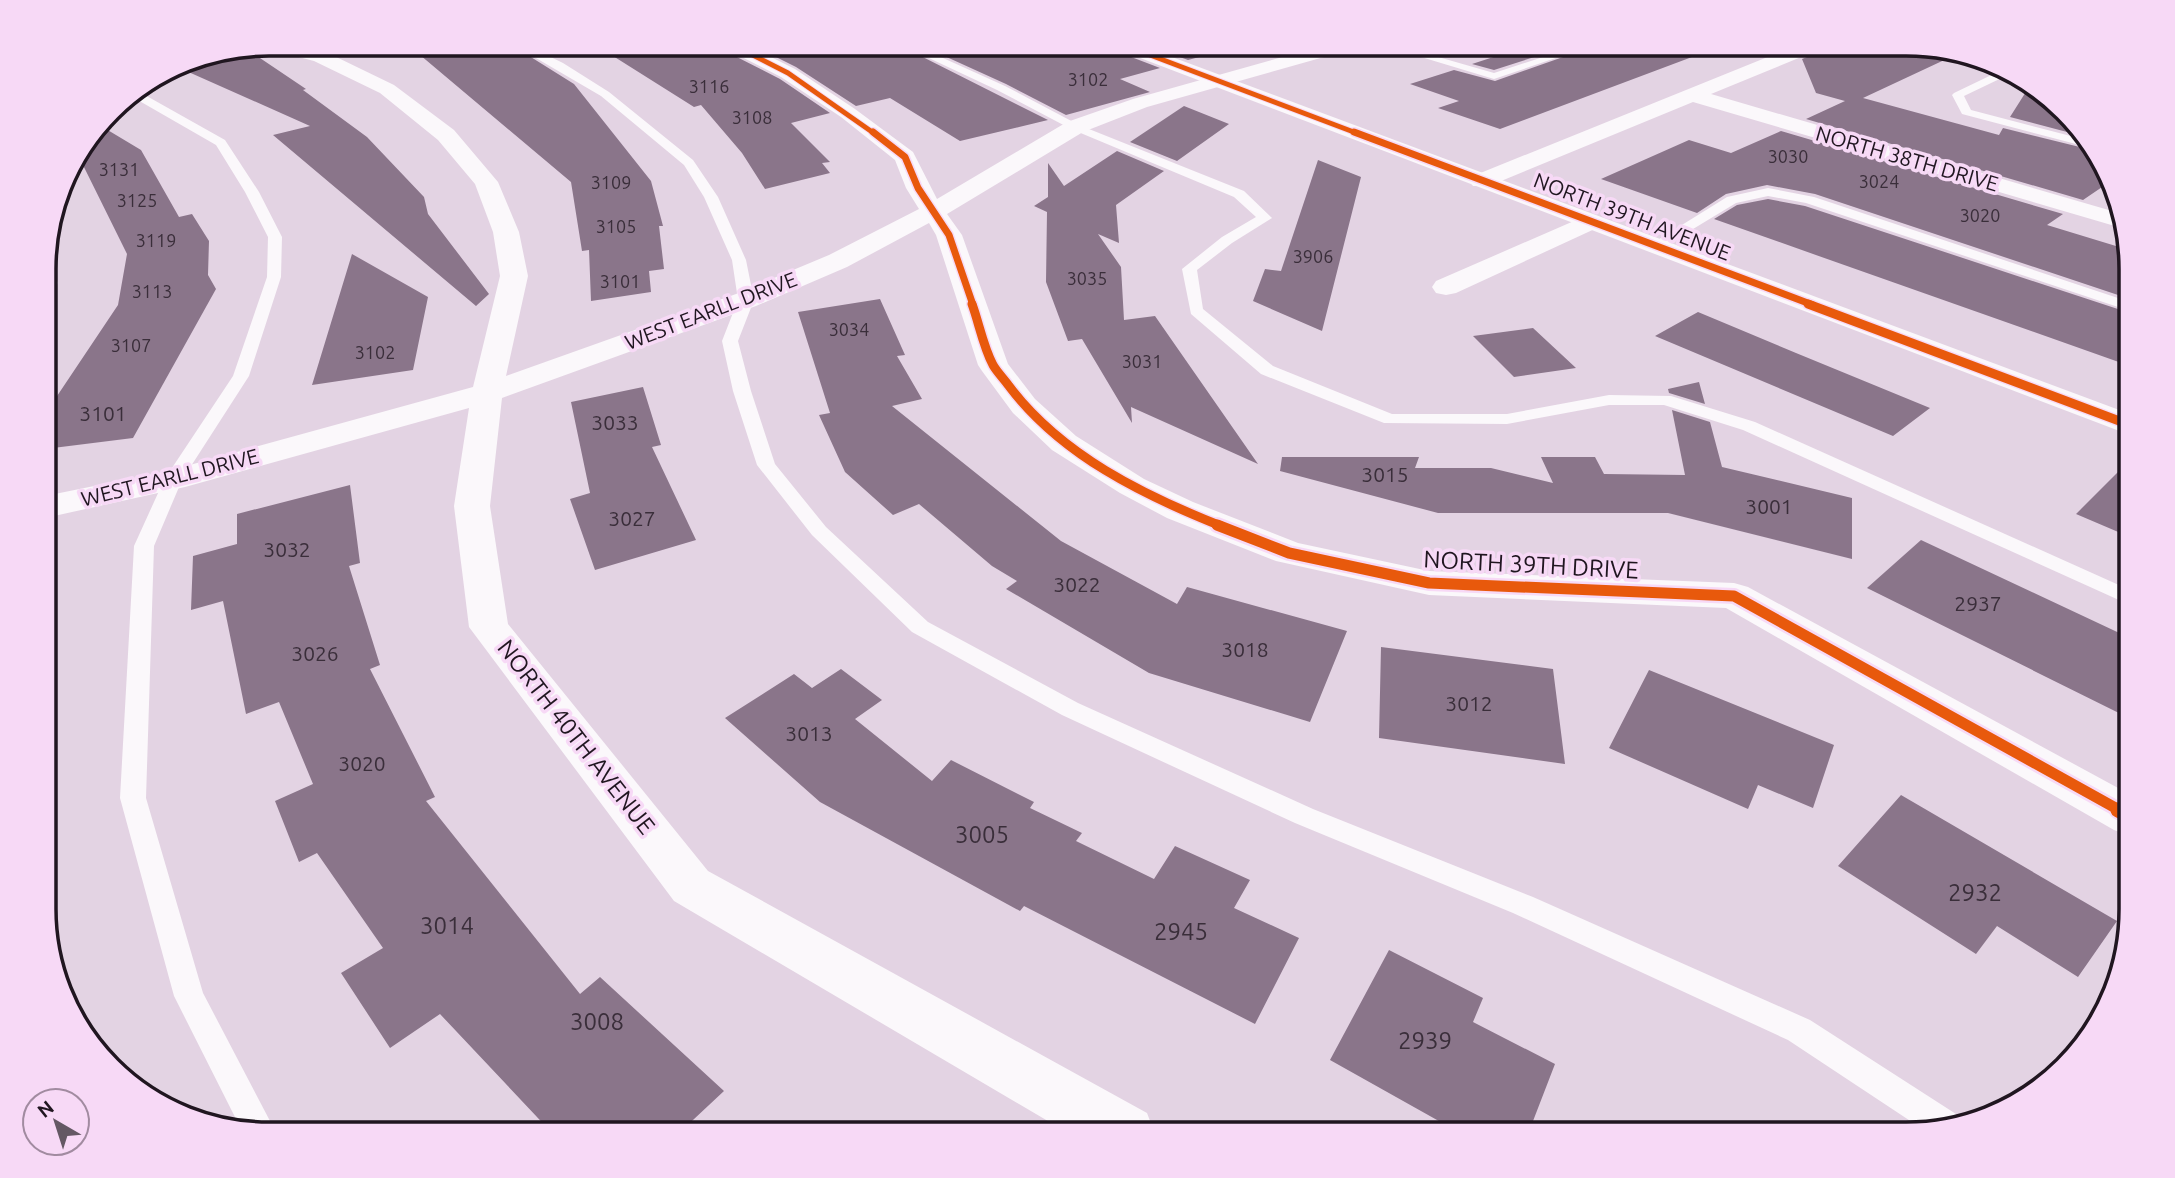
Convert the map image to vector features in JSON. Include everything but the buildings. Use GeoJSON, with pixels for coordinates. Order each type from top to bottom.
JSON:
{"type":"FeatureCollection","features":[{"type":"Feature","properties":{"kind":"street","name":"NORTH 40TH AVENUE"},"geometry":{"type":"LineString","coordinates":[[317,56],[387,89],[446,135],[486,182],[506,232],[514,276],[487,393],[472,506],[489,627],[691,886],[1105,1122]]}},
{"type":"Feature","properties":{"kind":"street","name":"NORTH 39TH DRIVE"},"geometry":{"type":"LineString","coordinates":[[755,56],[788,73],[848,113],[905,157],[918,188],[950,235],[993,365],[1024,406],[1064,443],[1132,486],[1180,510],[1289,553],[1429,583],[1734,596],[2119,810]]}},
{"type":"Feature","properties":{"kind":"street","name":"NORTH 39TH AVENUE"},"geometry":{"type":"LineString","coordinates":[[1152,56],[2119,421]]}},
{"type":"Feature","properties":{"kind":"street","name":"WEST EARLL DRIVE"},"geometry":{"type":"LineString","coordinates":[[56,505],[173,480],[487,393],[746,300],[838,261],[964,195],[1075,127],[1140,103],[1307,56]]}},
{"type":"Feature","properties":{"kind":"street"},"geometry":{"type":"LineString","coordinates":[[1480,181],[1787,56]]}},
{"type":"Feature","properties":{"kind":"street","name":"NORTH 38TH DRIVE"},"geometry":{"type":"LineString","coordinates":[[1692,95],[2113,219]]}},
{"type":"Feature","properties":{"kind":"street"},"geometry":{"type":"LineString","coordinates":[[1446,287],[1590,222]]}},
{"type":"Feature","properties":{"kind":"lane"},"geometry":{"type":"LineString","coordinates":[[541,56],[605,94],[689,163],[711,197],[739,260],[746,300],[730,341],[742,391],[766,465],[819,531],[920,627],[1070,709],[1280,805],[1523,905],[1799,1030],[1937,1120]]}},
{"type":"Feature","properties":{"kind":"lane"},"geometry":{"type":"LineString","coordinates":[[930,56],[1001,88],[1075,127],[1238,194],[1265,218],[1227,240],[1189,269],[1196,311],[1267,370],[1390,419],[1507,419],[1609,400],[1665,400],[1748,426],[2119,593]]}},
{"type":"Feature","properties":{"kind":"lane"},"geometry":{"type":"LineString","coordinates":[[1425,56],[1494,76],[1555,56]]}},
{"type":"Feature","properties":{"kind":"lane"},"geometry":{"type":"LineString","coordinates":[[1996,76],[1958,95],[1966,113],[2075,141]]}},
{"type":"Feature","properties":{"kind":"lane"},"geometry":{"type":"LineString","coordinates":[[143,98],[221,143],[252,192],[275,237],[274,277],[241,376],[173,480],[144,547],[133,798],[189,996],[254,1122]]}},
{"type":"Feature","properties":{"kind":"lane"},"geometry":{"type":"LineString","coordinates":[[1656,246],[1732,200],[1768,192],[1809,200],[2119,303]]}},
{"type":"Feature","properties":{"kind":"cycle path"},"geometry":{"type":"LineString","coordinates":[[755,56],[788,73],[848,113],[905,157],[918,188],[949,235],[993,365],[1024,406],[1064,443],[1132,486],[1180,510],[1289,553],[1429,583],[1734,596],[2119,810]]}},
{"type":"Feature","properties":{"kind":"cycle path"},"geometry":{"type":"LineString","coordinates":[[1153,56],[2119,421]]}}]}
